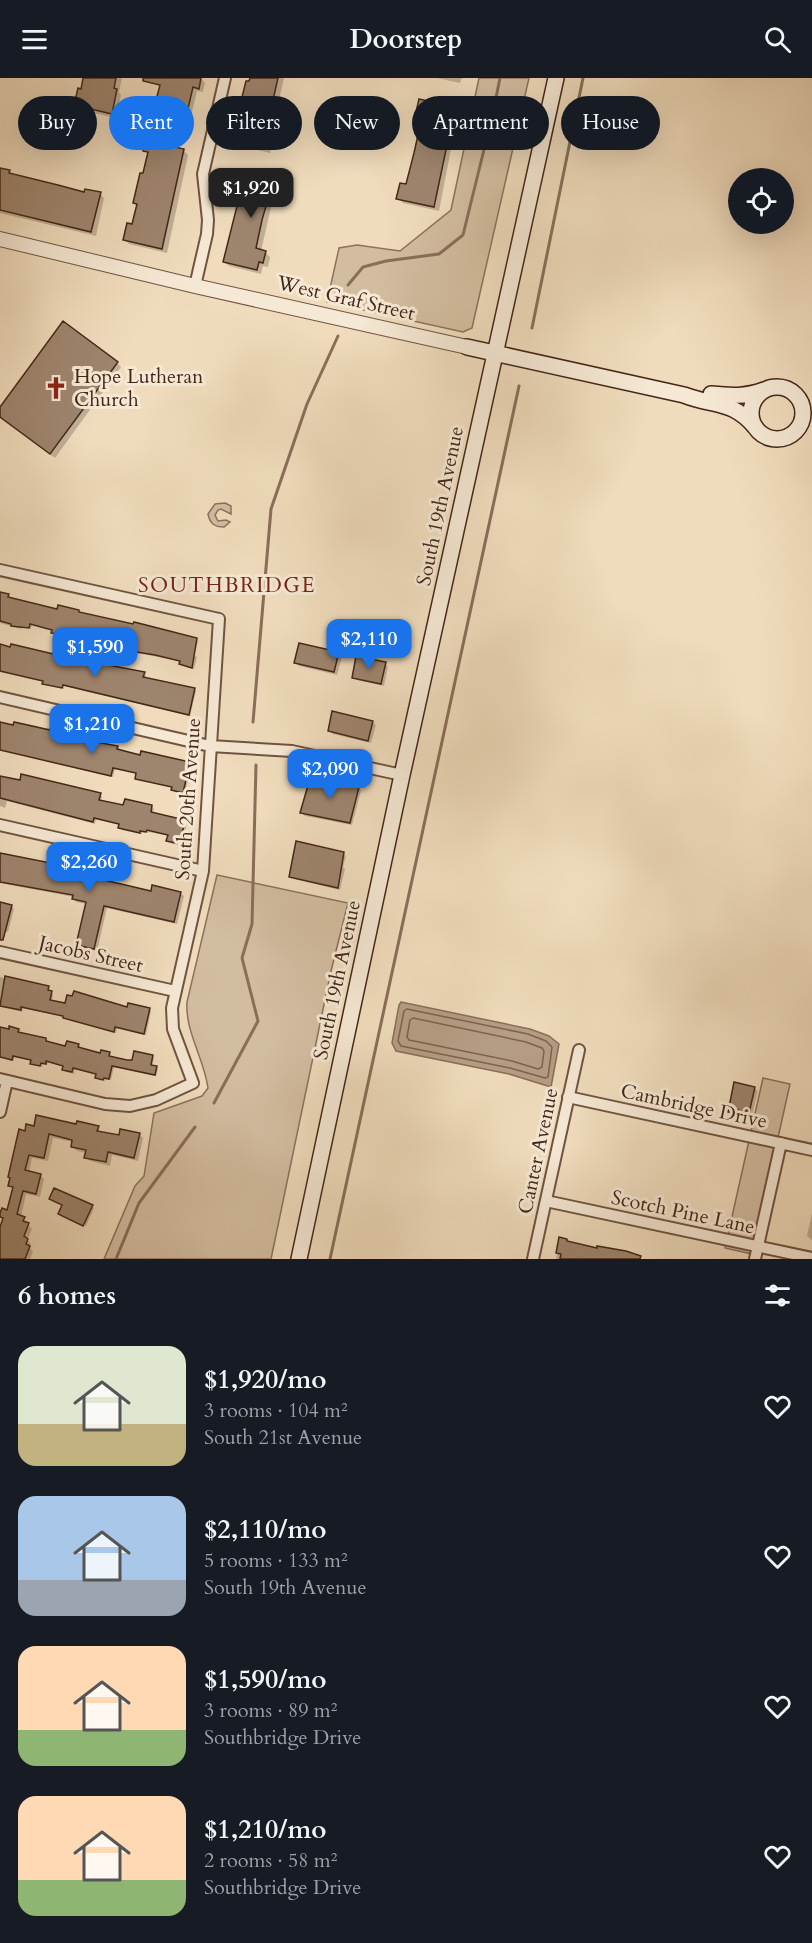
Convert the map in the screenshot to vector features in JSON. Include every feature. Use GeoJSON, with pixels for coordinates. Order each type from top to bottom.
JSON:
{"type":"FeatureCollection","features":[{"type":"Feature","properties":{"kind":"main road","name":"South 19th Avenue"},"geometry":{"type":"LineString","coordinates":[[299,1259],[402,775],[556,78]]}},
{"type":"Feature","properties":{"kind":"main road","name":"West Graf Street"},"geometry":{"type":"LineString","coordinates":[[467,347],[684,395],[702,402],[733,407],[747,417],[756,428]]}},
{"type":"Feature","properties":{"kind":"main road"},"geometry":{"type":"LineString","coordinates":[[789,436],[801,422],[806,408],[789,390],[776,387],[764,390],[755,398],[751,416],[756,428],[765,436],[771,438],[789,436],[812,430]]}},
{"type":"Feature","properties":{"kind":"main road","name":"West Graf Street"},"geometry":{"type":"LineString","coordinates":[[684,395],[710,393],[735,397],[748,396],[764,390]]}},
{"type":"Feature","properties":{"kind":"street"},"geometry":{"type":"LineString","coordinates":[[195,286],[208,220],[203,174],[225,78]]}},
{"type":"Feature","properties":{"kind":"street","name":"West Graf Street"},"geometry":{"type":"LineString","coordinates":[[0,239],[195,286],[467,347]]}},
{"type":"Feature","properties":{"kind":"street","name":"South 20th Avenue"},"geometry":{"type":"LineString","coordinates":[[0,570],[219,620],[203,871],[172,1008],[173,1029],[193,1083],[156,1100],[130,1106],[105,1104],[3,1080]]}},
{"type":"Feature","properties":{"kind":"street"},"geometry":{"type":"LineString","coordinates":[[0,697],[210,746],[292,751],[402,775]]}},
{"type":"Feature","properties":{"kind":"street"},"geometry":{"type":"LineString","coordinates":[[0,825],[203,871]]}},
{"type":"Feature","properties":{"kind":"street","name":"Jacobs Street"},"geometry":{"type":"LineString","coordinates":[[0,952],[175,991]]}},
{"type":"Feature","properties":{"kind":"street","name":"Canter Avenue"},"geometry":{"type":"LineString","coordinates":[[533,1259],[579,1050]]}},
{"type":"Feature","properties":{"kind":"street"},"geometry":{"type":"LineString","coordinates":[[0,1112],[3,1080]]}},
{"type":"Feature","properties":{"kind":"street","name":"Cambridge Drive"},"geometry":{"type":"LineString","coordinates":[[568,1097],[812,1150]]}},
{"type":"Feature","properties":{"kind":"street"},"geometry":{"type":"LineString","coordinates":[[755,1259],[781,1143]]}},
{"type":"Feature","properties":{"kind":"street","name":"Scotch Pine Lane"},"geometry":{"type":"LineString","coordinates":[[546,1201],[812,1258]]}},
{"type":"Feature","properties":{"kind":"shaded area"},"geometry":{"type":"Polygon","coordinates":[[[479,78],[529,78],[525,96],[475,96],[479,78]]]}},
{"type":"Feature","properties":{"kind":"shaded area"},"geometry":{"type":"Polygon","coordinates":[[[464,150],[513,150],[472,328],[463,332],[327,302],[339,248],[357,245],[400,251],[451,210],[464,150]]]}},
{"type":"Feature","properties":{"kind":"shaded area"},"geometry":{"type":"Polygon","coordinates":[[[225,503],[231,506],[231,514],[221,509],[215,515],[218,521],[230,522],[224,527],[216,526],[208,514],[215,504],[225,503]]]}},
{"type":"Feature","properties":{"kind":"shaded area"},"geometry":{"type":"Polygon","coordinates":[[[217,875],[348,903],[331,971],[271,1259],[104,1259],[135,1186],[144,1176],[154,1113],[202,1096],[208,1088],[189,1024],[187,1002],[217,875]]]}},
{"type":"Feature","properties":{"kind":"shaded area"},"geometry":{"type":"Polygon","coordinates":[[[763,1078],[790,1084],[752,1254],[725,1248],[763,1078]]]}},
{"type":"Feature","properties":{"kind":"water"},"geometry":{"type":"Polygon","coordinates":[[[401,1002],[530,1029],[549,1036],[559,1044],[551,1087],[509,1074],[396,1051],[392,1043],[401,1002]]]}},
{"type":"Feature","properties":{"kind":"building"},"geometry":{"type":"Polygon","coordinates":[[[83,78],[116,78],[116,96],[109,96],[109,113],[97,110],[97,96],[76,96],[78,88],[81,89],[83,78]]]}},
{"type":"Feature","properties":{"kind":"building"},"geometry":{"type":"Polygon","coordinates":[[[143,78],[201,78],[199,89],[193,87],[191,96],[157,96],[160,85],[143,81],[143,78]]]}},
{"type":"Feature","properties":{"kind":"building"},"geometry":{"type":"Polygon","coordinates":[[[250,78],[278,78],[274,96],[242,96],[246,81],[250,78]]]}},
{"type":"Feature","properties":{"kind":"building"},"geometry":{"type":"Polygon","coordinates":[[[184,150],[162,249],[123,240],[127,223],[132,224],[137,204],[133,203],[148,152],[143,151],[184,150]]]}},
{"type":"Feature","properties":{"kind":"building"},"geometry":{"type":"Polygon","coordinates":[[[415,150],[446,150],[434,207],[396,199],[400,183],[406,184],[415,150]]]}},
{"type":"Feature","properties":{"kind":"building"},"geometry":{"type":"Polygon","coordinates":[[[0,168],[10,170],[9,173],[84,192],[85,189],[101,192],[91,232],[0,210],[0,168]]]}},
{"type":"Feature","properties":{"kind":"building"},"geometry":{"type":"Polygon","coordinates":[[[246,170],[268,176],[269,170],[281,173],[274,201],[268,199],[262,220],[256,248],[266,251],[263,263],[259,262],[257,270],[223,262],[246,170]]]}},
{"type":"Feature","properties":{"kind":"building"},"geometry":{"type":"Polygon","coordinates":[[[63,321],[118,362],[50,454],[0,417],[0,407],[63,321]]]}},
{"type":"Feature","properties":{"kind":"building"},"geometry":{"type":"Polygon","coordinates":[[[0,592],[9,594],[8,597],[57,609],[58,605],[79,610],[79,612],[133,624],[134,622],[197,638],[192,668],[179,664],[180,661],[100,646],[101,642],[51,633],[52,630],[30,624],[29,628],[11,626],[11,624],[0,621],[0,592]]]}},
{"type":"Feature","properties":{"kind":"building"},"geometry":{"type":"Polygon","coordinates":[[[299,643],[339,652],[334,672],[294,663],[299,643]]]}},
{"type":"Feature","properties":{"kind":"building"},"geometry":{"type":"Polygon","coordinates":[[[0,644],[10,647],[11,644],[145,672],[143,677],[195,688],[189,715],[63,685],[62,688],[42,684],[43,681],[0,671],[0,644]]]}},
{"type":"Feature","properties":{"kind":"building"},"geometry":{"type":"Polygon","coordinates":[[[356,656],[386,662],[381,684],[352,678],[356,656]]]}},
{"type":"Feature","properties":{"kind":"building"},"geometry":{"type":"Polygon","coordinates":[[[332,711],[373,721],[368,741],[328,731],[332,711]]]}},
{"type":"Feature","properties":{"kind":"building"},"geometry":{"type":"Polygon","coordinates":[[[0,722],[13,725],[14,722],[70,733],[69,737],[118,746],[117,749],[140,755],[141,751],[190,762],[183,793],[171,790],[172,787],[135,779],[136,773],[113,768],[111,776],[0,750],[0,722]]]}},
{"type":"Feature","properties":{"kind":"building"},"geometry":{"type":"Polygon","coordinates":[[[21,774],[101,793],[99,800],[123,805],[125,799],[152,805],[151,812],[185,820],[180,844],[166,841],[168,835],[147,830],[146,832],[140,831],[140,833],[118,828],[119,824],[94,818],[93,822],[0,798],[0,776],[20,780],[21,774]]]}},
{"type":"Feature","properties":{"kind":"building"},"geometry":{"type":"Polygon","coordinates":[[[311,775],[359,787],[350,823],[300,813],[311,775]]]}},
{"type":"Feature","properties":{"kind":"building"},"geometry":{"type":"Polygon","coordinates":[[[296,841],[344,852],[338,888],[289,877],[296,841]]]}},
{"type":"Feature","properties":{"kind":"building"},"geometry":{"type":"Polygon","coordinates":[[[0,853],[71,867],[70,872],[151,891],[152,885],[181,892],[174,922],[104,906],[94,949],[76,945],[86,902],[72,899],[73,895],[0,882],[0,853]]]}},
{"type":"Feature","properties":{"kind":"building"},"geometry":{"type":"Polygon","coordinates":[[[0,902],[12,905],[3,940],[0,940],[0,902]]]}},
{"type":"Feature","properties":{"kind":"building"},"geometry":{"type":"Polygon","coordinates":[[[5,976],[49,986],[48,990],[52,991],[50,1000],[65,1003],[67,995],[72,996],[74,991],[127,1007],[128,1003],[150,1008],[144,1034],[115,1027],[114,1032],[63,1018],[63,1016],[21,1007],[21,1010],[0,1006],[5,976]]]}},
{"type":"Feature","properties":{"kind":"building"},"geometry":{"type":"Polygon","coordinates":[[[9,1026],[19,1029],[18,1032],[46,1038],[46,1041],[65,1046],[67,1041],[79,1044],[78,1047],[100,1053],[101,1050],[110,1052],[109,1056],[127,1060],[132,1060],[134,1051],[153,1055],[151,1065],[157,1066],[155,1075],[112,1066],[109,1079],[104,1078],[103,1080],[95,1078],[96,1074],[73,1068],[72,1072],[62,1070],[63,1066],[46,1061],[46,1064],[41,1063],[40,1066],[30,1064],[31,1060],[13,1056],[12,1060],[0,1057],[0,1027],[9,1029],[9,1026]]]}},
{"type":"Feature","properties":{"kind":"building"},"geometry":{"type":"Polygon","coordinates":[[[734,1082],[755,1087],[749,1113],[738,1110],[737,1114],[728,1112],[734,1082]]]}},
{"type":"Feature","properties":{"kind":"building"},"geometry":{"type":"Polygon","coordinates":[[[36,1115],[76,1124],[77,1121],[99,1126],[97,1131],[119,1135],[120,1129],[140,1133],[134,1158],[108,1152],[106,1162],[84,1158],[86,1150],[71,1147],[72,1140],[49,1134],[44,1158],[29,1155],[25,1170],[41,1174],[36,1194],[23,1191],[17,1214],[25,1217],[23,1221],[29,1223],[24,1236],[28,1239],[26,1244],[30,1246],[25,1259],[0,1259],[0,1227],[3,1218],[0,1217],[0,1213],[2,1208],[7,1210],[13,1187],[8,1186],[10,1178],[8,1177],[19,1129],[25,1131],[26,1124],[34,1126],[36,1115]]]}},
{"type":"Feature","properties":{"kind":"building"},"geometry":{"type":"Polygon","coordinates":[[[54,1188],[93,1205],[83,1226],[58,1214],[62,1205],[49,1199],[54,1188]]]}},
{"type":"Feature","properties":{"kind":"building"},"geometry":{"type":"Polygon","coordinates":[[[559,1237],[597,1248],[597,1246],[626,1251],[641,1256],[640,1259],[560,1259],[561,1254],[556,1253],[559,1237]]]}},
{"type":"Feature","properties":{"kind":"waterway"},"geometry":{"type":"LineString","coordinates":[[348,285],[363,267],[386,261],[439,254],[463,235],[500,78]]}},
{"type":"Feature","properties":{"kind":"waterway"},"geometry":{"type":"LineString","coordinates":[[532,328],[583,78]]}},
{"type":"Feature","properties":{"kind":"waterway"},"geometry":{"type":"LineString","coordinates":[[253,722],[271,509],[307,404],[338,336]]}},
{"type":"Feature","properties":{"kind":"waterway"},"geometry":{"type":"LineString","coordinates":[[330,1259],[519,386]]}},
{"type":"Feature","properties":{"kind":"waterway"},"geometry":{"type":"LineString","coordinates":[[214,1103],[258,1021],[242,958],[252,924],[256,765]]}},
{"type":"Feature","properties":{"kind":"waterway"},"geometry":{"type":"LineString","coordinates":[[116,1259],[139,1203],[195,1127]]}},
{"type":"Feature","properties":{"kind":"place","name":"Hope Lutheran Church"},"geometry":{"type":"Point","coordinates":[56,388]}},
{"type":"Feature","properties":{"kind":"district","name":"SOUTHBRIDGE"},"geometry":{"type":"Point","coordinates":[227,585]}}]}
